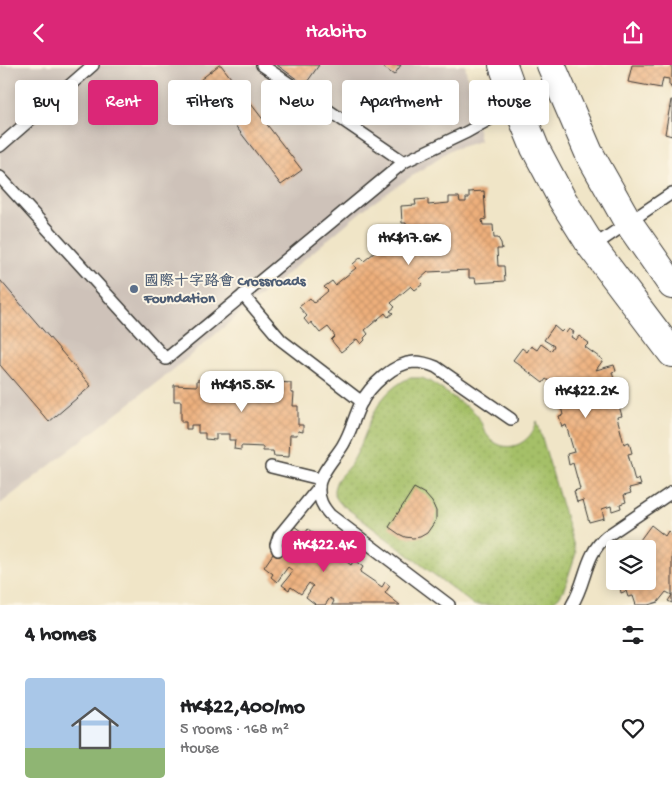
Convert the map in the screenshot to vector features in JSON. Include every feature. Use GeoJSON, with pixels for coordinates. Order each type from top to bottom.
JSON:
{"type":"FeatureCollection","features":[{"type":"Feature","properties":{"kind":"main road"},"geometry":{"type":"LineString","coordinates":[[503,65],[508,80]]}},
{"type":"Feature","properties":{"kind":"main road"},"geometry":{"type":"LineString","coordinates":[[555,75],[589,153],[628,222],[672,285]]}},
{"type":"Feature","properties":{"kind":"main road"},"geometry":{"type":"LineString","coordinates":[[526,125],[562,199],[592,247],[672,353]]}},
{"type":"Feature","properties":{"kind":"lane"},"geometry":{"type":"LineString","coordinates":[[0,146],[93,65]]}},
{"type":"Feature","properties":{"kind":"lane"},"geometry":{"type":"LineString","coordinates":[[262,65],[404,162]]}},
{"type":"Feature","properties":{"kind":"lane"},"geometry":{"type":"LineString","coordinates":[[0,177],[166,359],[404,162],[480,125]]}},
{"type":"Feature","properties":{"kind":"lane"},"geometry":{"type":"LineString","coordinates":[[592,247],[672,193]]}},
{"type":"Feature","properties":{"kind":"lane"},"geometry":{"type":"LineString","coordinates":[[243,295],[281,340],[362,402]]}},
{"type":"Feature","properties":{"kind":"lane"},"geometry":{"type":"LineString","coordinates":[[278,550],[276,545],[279,536],[320,483],[324,472],[348,437],[362,402],[377,382],[396,368],[412,362],[425,363],[436,367],[511,419]]}},
{"type":"Feature","properties":{"kind":"lane"},"geometry":{"type":"LineString","coordinates":[[271,467],[320,483]]}},
{"type":"Feature","properties":{"kind":"lane"},"geometry":{"type":"LineString","coordinates":[[320,483],[321,503],[330,515],[448,605]]}},
{"type":"Feature","properties":{"kind":"lane"},"geometry":{"type":"LineString","coordinates":[[572,605],[578,596],[590,559],[600,542],[672,492]]}},
{"type":"Feature","properties":{"kind":"shaded area","name":"國際十字路會 Crossroads Foundation"},"geometry":{"type":"Polygon","coordinates":[[[0,65],[465,65],[469,85],[469,125],[477,125],[480,141],[450,150],[364,209],[174,369],[0,504],[0,65]]]}},
{"type":"Feature","properties":{"kind":"green space"},"geometry":{"type":"Polygon","coordinates":[[[409,378],[422,378],[429,381],[471,409],[478,417],[487,435],[494,442],[501,445],[509,447],[523,442],[534,429],[537,421],[576,553],[564,589],[559,597],[549,605],[474,605],[340,503],[336,497],[334,491],[336,483],[358,452],[378,405],[396,386],[409,378]]]}},
{"type":"Feature","properties":{"kind":"building"},"geometry":{"type":"Polygon","coordinates":[[[221,65],[233,80],[200,80],[221,65]]]}},
{"type":"Feature","properties":{"kind":"building"},"geometry":{"type":"Polygon","coordinates":[[[277,65],[319,65],[308,80],[298,80],[277,65]]]}},
{"type":"Feature","properties":{"kind":"building"},"geometry":{"type":"Polygon","coordinates":[[[380,65],[401,65],[394,75],[380,65]]]}},
{"type":"Feature","properties":{"kind":"building"},"geometry":{"type":"Polygon","coordinates":[[[632,65],[672,65],[672,89],[669,79],[663,78],[661,88],[628,82],[632,65]]]}},
{"type":"Feature","properties":{"kind":"building"},"geometry":{"type":"Polygon","coordinates":[[[672,100],[672,136],[665,134],[672,100]]]}},
{"type":"Feature","properties":{"kind":"building"},"geometry":{"type":"Polygon","coordinates":[[[251,104],[261,117],[261,125],[267,125],[302,170],[281,185],[235,125],[251,125],[251,104]]]}},
{"type":"Feature","properties":{"kind":"building"},"geometry":{"type":"Polygon","coordinates":[[[484,191],[486,219],[482,220],[483,225],[493,225],[494,238],[498,238],[501,243],[502,249],[497,249],[498,266],[504,266],[505,281],[476,283],[475,278],[469,278],[469,270],[428,272],[419,280],[423,284],[415,290],[411,286],[391,303],[395,307],[390,311],[393,313],[388,317],[385,313],[365,330],[368,334],[361,344],[357,339],[341,352],[331,340],[335,336],[328,327],[320,333],[311,322],[309,325],[304,319],[307,316],[299,307],[310,298],[314,303],[328,291],[324,287],[332,281],[335,285],[356,268],[353,264],[361,257],[364,261],[385,244],[382,240],[390,233],[394,237],[404,228],[407,232],[406,223],[402,223],[401,206],[416,205],[415,200],[428,199],[428,205],[449,203],[449,197],[459,197],[460,202],[466,202],[466,198],[469,198],[469,192],[484,191]]]}},
{"type":"Feature","properties":{"kind":"building"},"geometry":{"type":"Polygon","coordinates":[[[0,280],[91,386],[49,422],[0,365],[0,280]]]}},
{"type":"Feature","properties":{"kind":"building"},"geometry":{"type":"Polygon","coordinates":[[[554,326],[561,332],[563,330],[566,333],[569,329],[574,332],[571,337],[576,340],[579,336],[589,343],[585,347],[603,360],[596,370],[614,365],[616,371],[612,372],[618,394],[611,395],[614,407],[619,406],[622,416],[617,417],[624,444],[629,442],[632,453],[628,454],[635,481],[639,479],[641,485],[629,488],[631,493],[624,495],[626,502],[620,504],[621,508],[612,511],[611,506],[602,509],[604,518],[589,522],[583,500],[577,502],[574,491],[580,489],[573,463],[569,465],[567,454],[574,452],[566,425],[562,427],[559,416],[563,415],[557,390],[552,392],[551,386],[555,385],[546,379],[543,383],[513,360],[522,348],[527,352],[531,346],[537,350],[541,344],[551,351],[554,346],[544,340],[554,326]]]}},
{"type":"Feature","properties":{"kind":"building"},"geometry":{"type":"Polygon","coordinates":[[[215,375],[220,375],[220,381],[247,381],[247,376],[253,376],[253,382],[266,382],[267,377],[272,377],[271,392],[276,392],[277,382],[291,383],[291,393],[294,393],[293,406],[298,406],[298,425],[303,425],[303,432],[298,431],[297,435],[290,435],[289,457],[274,456],[273,451],[263,451],[263,447],[241,446],[241,450],[234,449],[235,440],[229,440],[229,434],[216,434],[216,440],[205,439],[205,433],[198,433],[198,425],[191,425],[191,429],[186,429],[186,422],[181,422],[181,401],[174,401],[174,385],[197,386],[197,380],[207,380],[207,386],[215,386],[215,375]]]}},
{"type":"Feature","properties":{"kind":"building"},"geometry":{"type":"Polygon","coordinates":[[[414,488],[425,494],[432,502],[436,511],[436,520],[427,533],[413,538],[405,537],[389,527],[414,488]]]}},
{"type":"Feature","properties":{"kind":"building"},"geometry":{"type":"Polygon","coordinates":[[[651,525],[665,536],[668,531],[672,535],[672,595],[666,592],[658,602],[648,605],[636,605],[633,596],[628,597],[626,591],[621,593],[620,590],[656,590],[656,540],[640,540],[651,525]]]}},
{"type":"Feature","properties":{"kind":"building"},"geometry":{"type":"Polygon","coordinates":[[[294,526],[305,534],[308,529],[317,536],[314,540],[324,547],[328,541],[333,545],[330,549],[351,565],[354,560],[363,567],[360,572],[382,587],[385,582],[390,586],[385,593],[400,605],[332,605],[334,601],[330,598],[325,605],[314,605],[306,597],[313,586],[309,583],[301,594],[291,587],[289,590],[282,585],[293,571],[288,567],[277,582],[271,577],[273,574],[264,567],[282,545],[280,544],[294,526]]]}},
{"type":"Feature","properties":{"kind":"building"},"geometry":{"type":"Polygon","coordinates":[[[672,595],[672,603],[668,601],[672,595]]]}},
{"type":"Feature","properties":{"kind":"place","name":"國際十字路會 Crossroads Foundation"},"geometry":{"type":"Point","coordinates":[134,289]}}]}
